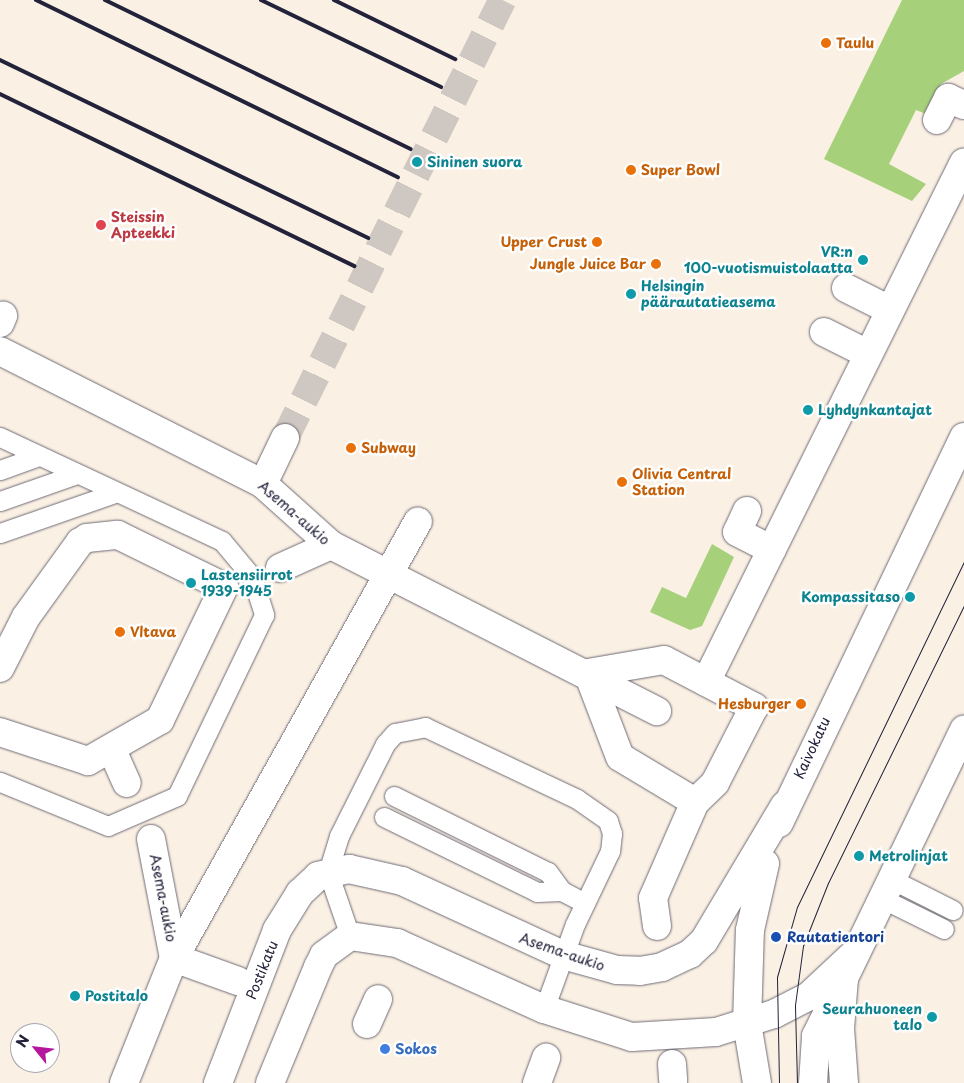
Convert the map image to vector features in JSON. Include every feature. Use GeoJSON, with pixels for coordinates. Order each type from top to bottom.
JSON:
{"type":"FeatureCollection","features":[{"type":"Feature","properties":{"kind":"street"},"geometry":{"type":"LineString","coordinates":[[937,120],[948,98],[964,105]]}},
{"type":"Feature","properties":{"kind":"street"},"geometry":{"type":"LineString","coordinates":[[706,682],[964,162]]}},
{"type":"Feature","properties":{"kind":"street"},"geometry":{"type":"LineString","coordinates":[[846,288],[890,310]]}},
{"type":"Feature","properties":{"kind":"street"},"geometry":{"type":"LineString","coordinates":[[824,332],[868,354]]}},
{"type":"Feature","properties":{"kind":"street","name":"Asema-aukio"},"geometry":{"type":"LineString","coordinates":[[0,351],[263,484],[331,545],[588,673],[657,711]]}},
{"type":"Feature","properties":{"kind":"street","name":"Kaivokatu"},"geometry":{"type":"LineString","coordinates":[[757,1083],[747,1023],[754,899],[785,805],[964,437]]}},
{"type":"Feature","properties":{"kind":"street"},"geometry":{"type":"LineString","coordinates":[[263,484],[285,438]]}},
{"type":"Feature","properties":{"kind":"street"},"geometry":{"type":"LineString","coordinates":[[124,1083],[174,958],[392,575],[418,522]]}},
{"type":"Feature","properties":{"kind":"street"},"geometry":{"type":"LineString","coordinates":[[733,526],[772,550]]}},
{"type":"Feature","properties":{"kind":"street"},"geometry":{"type":"LineString","coordinates":[[0,668],[26,617],[80,542],[118,535],[160,561],[224,587],[159,699],[160,720],[112,750],[88,761],[0,732]]}},
{"type":"Feature","properties":{"kind":"street"},"geometry":{"type":"LineString","coordinates":[[280,568],[331,545]]}},
{"type":"Feature","properties":{"kind":"street"},"geometry":{"type":"LineString","coordinates":[[657,926],[653,898],[695,802],[715,783],[758,709],[664,660],[588,673],[620,757],[695,802]]}},
{"type":"Feature","properties":{"kind":"street"},"geometry":{"type":"LineString","coordinates":[[112,750],[131,714]]}},
{"type":"Feature","properties":{"kind":"street"},"geometry":{"type":"LineString","coordinates":[[813,1083],[816,1036],[964,730]]}},
{"type":"Feature","properties":{"kind":"street"},"geometry":{"type":"LineString","coordinates":[[112,750],[127,783]]}},
{"type":"Feature","properties":{"kind":"street","name":"Asema-aukio"},"geometry":{"type":"LineString","coordinates":[[328,872],[350,869],[402,881],[563,955],[617,970],[640,971],[662,967],[690,954],[715,927],[785,805]]}},
{"type":"Feature","properties":{"kind":"street","name":"Asema-aukio"},"geometry":{"type":"LineString","coordinates":[[151,839],[174,958]]}},
{"type":"Feature","properties":{"kind":"street","name":"Postikatu"},"geometry":{"type":"LineString","coordinates":[[218,1083],[277,930],[300,893],[328,872]]}},
{"type":"Feature","properties":{"kind":"street"},"geometry":{"type":"LineString","coordinates":[[270,1083],[324,955],[350,936],[397,943],[544,1009],[632,1037],[716,1032],[747,1023],[810,996],[855,953]]}},
{"type":"Feature","properties":{"kind":"street"},"geometry":{"type":"LineString","coordinates":[[174,958],[238,981]]}},
{"type":"Feature","properties":{"kind":"street"},"geometry":{"type":"LineString","coordinates":[[844,978],[840,1029],[844,1083]]}},
{"type":"Feature","properties":{"kind":"lane"},"geometry":{"type":"LineString","coordinates":[[0,437],[234,551],[252,577],[264,616],[177,796],[108,826],[0,782]]}},
{"type":"Feature","properties":{"kind":"lane"},"geometry":{"type":"LineString","coordinates":[[0,470],[39,456]]}},
{"type":"Feature","properties":{"kind":"lane"},"geometry":{"type":"LineString","coordinates":[[0,501],[77,474]]}},
{"type":"Feature","properties":{"kind":"lane"},"geometry":{"type":"LineString","coordinates":[[0,533],[116,493]]}},
{"type":"Feature","properties":{"kind":"lane"},"geometry":{"type":"LineString","coordinates":[[350,936],[328,872],[342,827],[385,744],[395,733],[425,727],[577,799],[608,821],[610,851],[563,955],[544,1009]]}},
{"type":"Feature","properties":{"kind":"lane"},"geometry":{"type":"LineString","coordinates":[[394,796],[548,872],[562,892]]}},
{"type":"Feature","properties":{"kind":"lane"},"geometry":{"type":"LineString","coordinates":[[384,817],[537,892],[562,892],[585,903]]}},
{"type":"Feature","properties":{"kind":"lane"},"geometry":{"type":"LineString","coordinates":[[886,889],[953,910]]}},
{"type":"Feature","properties":{"kind":"lane"},"geometry":{"type":"LineString","coordinates":[[886,889],[944,929]]}},
{"type":"Feature","properties":{"kind":"green space"},"geometry":{"type":"Polygon","coordinates":[[[902,0],[964,0],[964,71],[941,84],[926,114],[916,110],[889,164],[926,184],[912,201],[824,159],[902,0]]]}},
{"type":"Feature","properties":{"kind":"green space"},"geometry":{"type":"Polygon","coordinates":[[[712,544],[734,557],[702,626],[690,630],[650,612],[662,587],[686,598],[712,544]]]}},
{"type":"Feature","properties":{"kind":"tunnel"},"geometry":{"type":"LineString","coordinates":[[285,438],[502,0]]}},
{"type":"Feature","properties":{"kind":"tram line"},"geometry":{"type":"LineString","coordinates":[[779,1083],[777,977],[797,907],[964,561]]}},
{"type":"Feature","properties":{"kind":"tram line"},"geometry":{"type":"LineString","coordinates":[[797,1083],[795,1005],[803,946],[828,883],[964,606]]}},
{"type":"Feature","properties":{"kind":"railway"},"geometry":{"type":"LineString","coordinates":[[36,0],[398,177]]}},
{"type":"Feature","properties":{"kind":"railway"},"geometry":{"type":"LineString","coordinates":[[105,0],[411,149]]}},
{"type":"Feature","properties":{"kind":"railway"},"geometry":{"type":"LineString","coordinates":[[261,0],[441,87]]}},
{"type":"Feature","properties":{"kind":"railway"},"geometry":{"type":"LineString","coordinates":[[334,0],[455,59]]}},
{"type":"Feature","properties":{"kind":"railway"},"geometry":{"type":"LineString","coordinates":[[0,60],[368,238]]}},
{"type":"Feature","properties":{"kind":"railway"},"geometry":{"type":"LineString","coordinates":[[0,94],[354,266]]}},
{"type":"Feature","properties":{"kind":"place","name":"Taulu"},"geometry":{"type":"Point","coordinates":[826,43]}},
{"type":"Feature","properties":{"kind":"place","name":"Sininen suora"},"geometry":{"type":"Point","coordinates":[417,162]}},
{"type":"Feature","properties":{"kind":"place","name":"Super Bowl"},"geometry":{"type":"Point","coordinates":[631,170]}},
{"type":"Feature","properties":{"kind":"place","name":"Steissin Apteekki"},"geometry":{"type":"Point","coordinates":[101,225]}},
{"type":"Feature","properties":{"kind":"place","name":"Upper Crust"},"geometry":{"type":"Point","coordinates":[597,242]}},
{"type":"Feature","properties":{"kind":"place","name":"VR:n 100-vuotismuistolaatta"},"geometry":{"type":"Point","coordinates":[863,260]}},
{"type":"Feature","properties":{"kind":"place","name":"Jungle Juice Bar"},"geometry":{"type":"Point","coordinates":[656,264]}},
{"type":"Feature","properties":{"kind":"place","name":"Helsingin päärautatieasema"},"geometry":{"type":"Point","coordinates":[631,294]}},
{"type":"Feature","properties":{"kind":"place","name":"Lyhdynkantajat"},"geometry":{"type":"Point","coordinates":[808,410]}},
{"type":"Feature","properties":{"kind":"place","name":"Subway"},"geometry":{"type":"Point","coordinates":[351,448]}},
{"type":"Feature","properties":{"kind":"place","name":"Olivia Central Station"},"geometry":{"type":"Point","coordinates":[622,482]}},
{"type":"Feature","properties":{"kind":"place","name":"Lastensiirrot 1939-1945"},"geometry":{"type":"Point","coordinates":[191,583]}},
{"type":"Feature","properties":{"kind":"place","name":"Kompassitaso"},"geometry":{"type":"Point","coordinates":[910,597]}},
{"type":"Feature","properties":{"kind":"place","name":"Vltava"},"geometry":{"type":"Point","coordinates":[120,632]}},
{"type":"Feature","properties":{"kind":"place","name":"Hesburger"},"geometry":{"type":"Point","coordinates":[801,704]}},
{"type":"Feature","properties":{"kind":"place","name":"Metrolinjat"},"geometry":{"type":"Point","coordinates":[859,856]}},
{"type":"Feature","properties":{"kind":"place","name":"Rautatientori"},"geometry":{"type":"Point","coordinates":[776,937]}},
{"type":"Feature","properties":{"kind":"place","name":"Postitalo"},"geometry":{"type":"Point","coordinates":[75,996]}},
{"type":"Feature","properties":{"kind":"place","name":"Seurahuoneen talo"},"geometry":{"type":"Point","coordinates":[932,1017]}},
{"type":"Feature","properties":{"kind":"place","name":"Sokos"},"geometry":{"type":"Point","coordinates":[385,1049]}}]}
